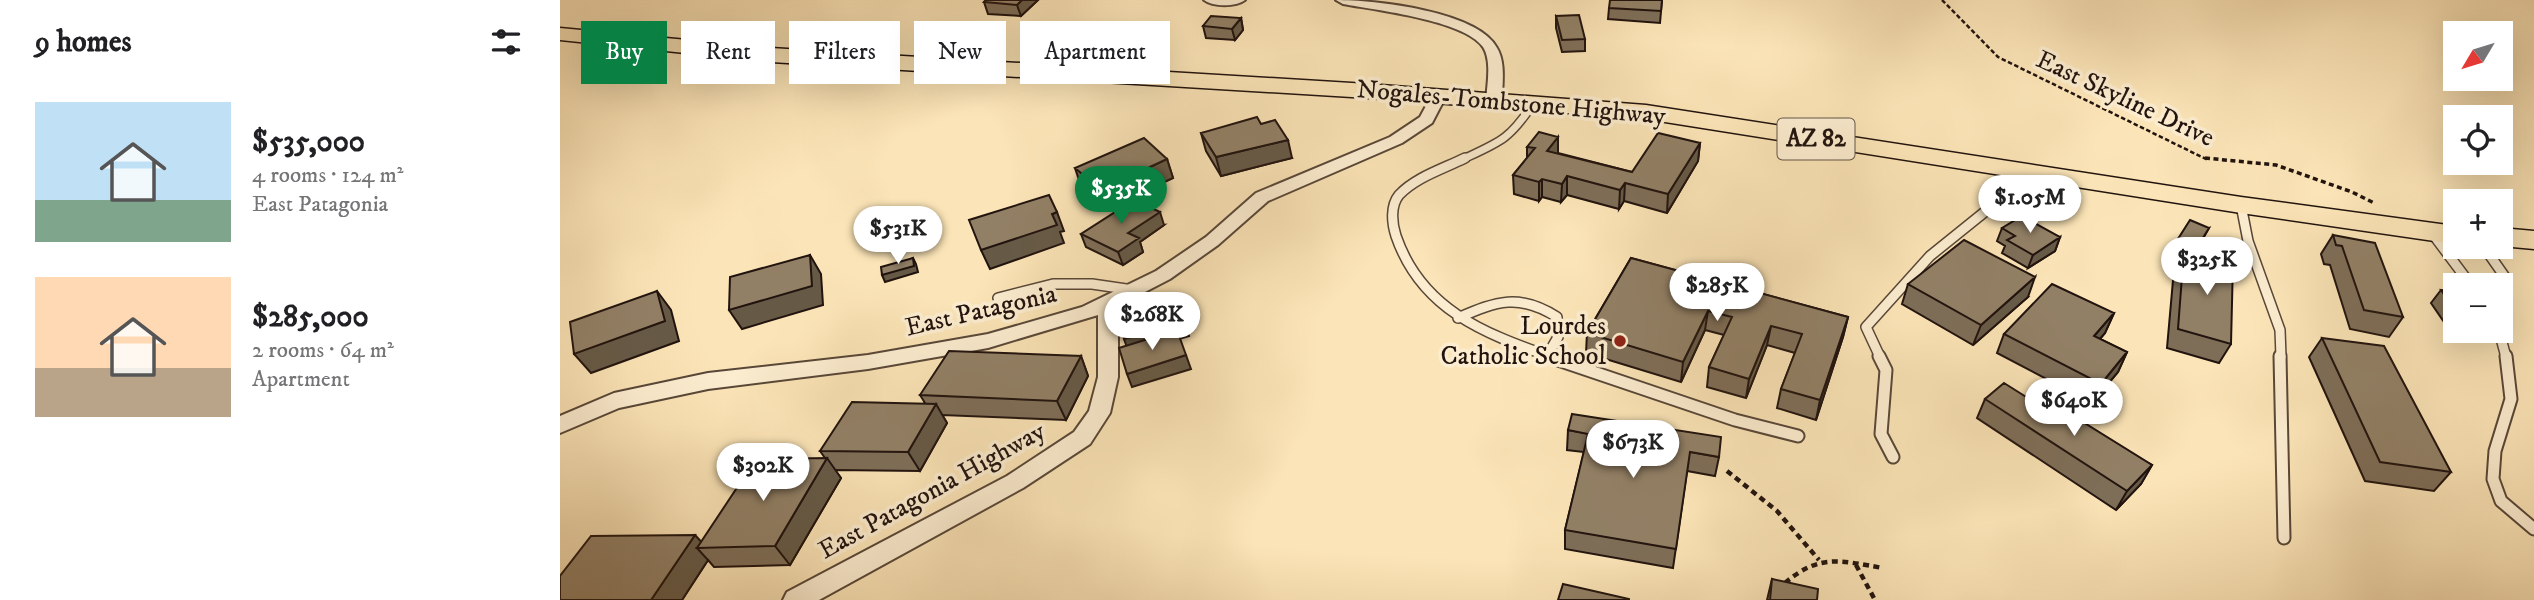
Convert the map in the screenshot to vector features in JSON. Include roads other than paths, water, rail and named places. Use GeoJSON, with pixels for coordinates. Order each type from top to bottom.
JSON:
{"type":"FeatureCollection","features":[{"type":"Feature","properties":{"kind":"main road","name":"Nogales-Tombstone Highway"},"geometry":{"type":"LineString","coordinates":[[560,34],[771,55],[1438,96],[1646,112],[2443,234]]}},
{"type":"Feature","properties":{"kind":"main road"},"geometry":{"type":"LineString","coordinates":[[2513,238],[2534,240]]}},
{"type":"Feature","properties":{"kind":"street"},"geometry":{"type":"LineString","coordinates":[[1211,0],[1238,0]]}},
{"type":"Feature","properties":{"kind":"street"},"geometry":{"type":"LineString","coordinates":[[1343,0],[1442,20],[1487,43],[1494,60],[1494,101]]}},
{"type":"Feature","properties":{"kind":"street","name":"East Patagonia"},"geometry":{"type":"LineString","coordinates":[[560,425],[614,401],[708,381],[868,362],[988,341],[1089,312],[1164,275],[1213,241],[1262,197],[1396,140],[1426,120],[1438,96]]}},
{"type":"Feature","properties":{"kind":"street","name":"East Patagonia Highway"},"geometry":{"type":"LineString","coordinates":[[796,600],[1015,482],[1082,438],[1099,413],[1108,377],[1108,303]]}},
{"type":"Feature","properties":{"kind":"lane"},"geometry":{"type":"LineString","coordinates":[[1533,104],[1515,131],[1500,142],[1417,181],[1396,197],[1391,222],[1403,257],[1427,292],[1458,317],[1547,356],[1735,420],[1798,436]]}},
{"type":"Feature","properties":{"kind":"lane"},"geometry":{"type":"LineString","coordinates":[[1893,457],[1881,434],[1886,370],[1866,327],[1930,256],[2033,173]]}},
{"type":"Feature","properties":{"kind":"lane"},"geometry":{"type":"LineString","coordinates":[[2241,205],[2248,241],[2280,330],[2284,538]]}},
{"type":"Feature","properties":{"kind":"lane"},"geometry":{"type":"LineString","coordinates":[[998,298],[1053,284],[1092,284],[1134,290]]}},
{"type":"Feature","properties":{"kind":"lane"},"geometry":{"type":"LineString","coordinates":[[1458,317],[1488,305],[1516,299],[1539,304],[1557,317],[1558,337],[1547,356]]}},
{"type":"Feature","properties":{"kind":"lane"},"geometry":{"type":"LineString","coordinates":[[2503,343],[2510,368],[2511,402],[2494,452],[2494,490],[2512,516],[2534,529]]}},
{"type":"Feature","properties":{"kind":"place","name":"Lourdes Catholic School"},"geometry":{"type":"Point","coordinates":[1620,341]}}]}
